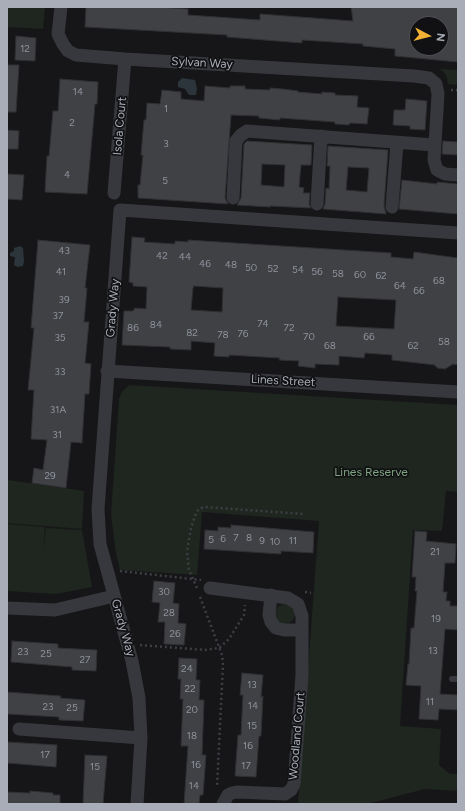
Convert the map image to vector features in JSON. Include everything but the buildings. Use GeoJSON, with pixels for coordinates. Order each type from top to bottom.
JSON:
{"type":"FeatureCollection","features":[{"type":"Feature","properties":{"kind":"street","name":"Sylvan Way"},"geometry":{"type":"LineString","coordinates":[[61,7],[58,34],[68,51],[76,55],[429,78],[436,84],[438,94],[434,145]]}},
{"type":"Feature","properties":{"kind":"street","name":"Isola Court"},"geometry":{"type":"LineString","coordinates":[[114,193],[125,59]]}},
{"type":"Feature","properties":{"kind":"street"},"geometry":{"type":"LineString","coordinates":[[233,198],[236,141],[247,131],[434,145],[434,160],[438,170],[445,174],[458,175]]}},
{"type":"Feature","properties":{"kind":"street"},"geometry":{"type":"LineString","coordinates":[[317,204],[321,136]]}},
{"type":"Feature","properties":{"kind":"street"},"geometry":{"type":"LineString","coordinates":[[392,207],[397,143]]}},
{"type":"Feature","properties":{"kind":"street","name":"Grady Way"},"geometry":{"type":"LineString","coordinates":[[137,804],[141,738],[139,698],[132,661],[100,544],[98,509],[107,370],[120,210],[458,233]]}},
{"type":"Feature","properties":{"kind":"street","name":"Lines Street"},"geometry":{"type":"LineString","coordinates":[[107,370],[458,392]]}},
{"type":"Feature","properties":{"kind":"street","name":"Woodland Court"},"geometry":{"type":"LineString","coordinates":[[210,588],[288,598],[298,604],[302,616],[302,675],[294,784],[291,790],[286,794],[232,793],[228,795],[222,804]]}},
{"type":"Feature","properties":{"kind":"street"},"geometry":{"type":"LineString","coordinates":[[271,595],[269,615],[271,622],[276,628],[284,630],[302,630]]}},
{"type":"Feature","properties":{"kind":"street"},"geometry":{"type":"LineString","coordinates":[[7,608],[55,610],[114,596]]}},
{"type":"Feature","properties":{"kind":"street"},"geometry":{"type":"LineString","coordinates":[[19,729],[141,738]]}},
{"type":"Feature","properties":{"kind":"path"},"geometry":{"type":"LineString","coordinates":[[216,788],[223,664],[219,648],[189,570],[187,551],[190,528],[196,512],[204,507],[304,514]]}},
{"type":"Feature","properties":{"kind":"path"},"geometry":{"type":"LineString","coordinates":[[120,571],[193,578]]}},
{"type":"Feature","properties":{"kind":"path"},"geometry":{"type":"LineString","coordinates":[[139,645],[205,650],[219,648],[229,639],[244,615],[246,592]]}},
{"type":"Feature","properties":{"kind":"green space"},"geometry":{"type":"Polygon","coordinates":[[[7,7],[45,7],[43,29],[7,27],[7,7]]]}},
{"type":"Feature","properties":{"kind":"green space"},"geometry":{"type":"Polygon","coordinates":[[[439,69],[458,70],[458,85],[448,84],[447,77],[444,72],[439,69]]]}},
{"type":"Feature","properties":{"kind":"green space","name":"Lines Reserve"},"geometry":{"type":"Polygon","coordinates":[[[129,385],[458,405],[458,492],[446,491],[442,531],[413,530],[400,726],[441,729],[439,765],[450,774],[458,774],[458,791],[425,789],[367,804],[298,804],[319,521],[202,512],[197,575],[120,570],[116,553],[111,515],[119,399],[122,392],[129,385]]]}},
{"type":"Feature","properties":{"kind":"green space"},"geometry":{"type":"Polygon","coordinates":[[[8,480],[84,491],[82,529],[7,523],[8,480]]]}},
{"type":"Feature","properties":{"kind":"green space"},"geometry":{"type":"Polygon","coordinates":[[[7,524],[45,527],[43,554],[46,528],[82,530],[92,587],[56,594],[7,591],[7,524]]]}},
{"type":"Feature","properties":{"kind":"green space"},"geometry":{"type":"Polygon","coordinates":[[[285,604],[292,607],[295,614],[292,621],[285,624],[278,621],[275,614],[278,607],[285,604]]]}},
{"type":"Feature","properties":{"kind":"shaded area"},"geometry":{"type":"Polygon","coordinates":[[[182,78],[195,80],[197,89],[196,95],[189,95],[185,89],[178,87],[178,82],[182,78]]]}},
{"type":"Feature","properties":{"kind":"shaded area"},"geometry":{"type":"Polygon","coordinates":[[[20,246],[23,248],[24,261],[23,266],[18,267],[14,265],[15,257],[10,256],[10,253],[14,251],[14,248],[20,246]]]}}]}
